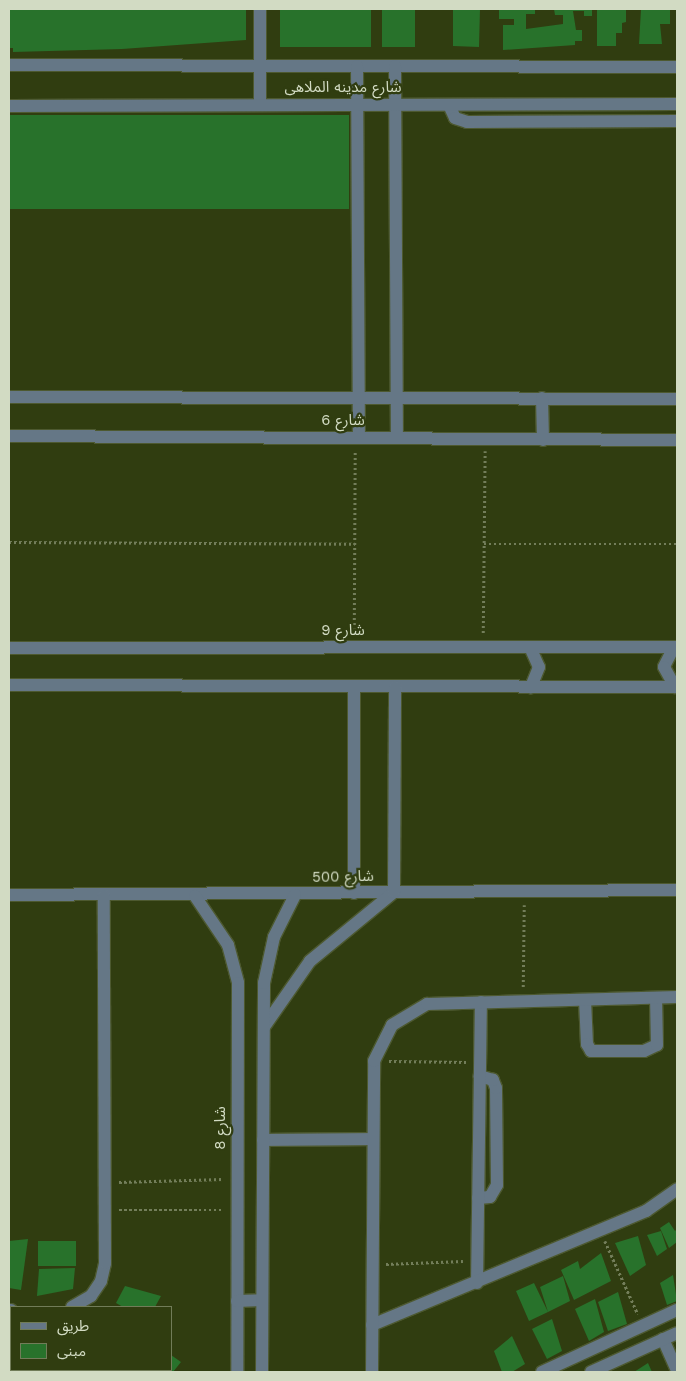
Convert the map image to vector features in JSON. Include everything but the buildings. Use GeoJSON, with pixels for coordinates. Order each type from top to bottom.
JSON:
{"type":"FeatureCollection","features":[{"type":"Feature","properties":{"kind":"street"},"geometry":{"type":"LineString","coordinates":[[260,9],[260,105]]}},
{"type":"Feature","properties":{"kind":"street","name":"شارع مدينه الملاهى"},"geometry":{"type":"LineString","coordinates":[[9,65],[677,66]]}},
{"type":"Feature","properties":{"kind":"street"},"geometry":{"type":"LineString","coordinates":[[357,66],[357,437]]}},
{"type":"Feature","properties":{"kind":"street"},"geometry":{"type":"LineString","coordinates":[[395,66],[397,437]]}},
{"type":"Feature","properties":{"kind":"street","name":"شارع مدينه الملاهى"},"geometry":{"type":"LineString","coordinates":[[9,106],[677,104]]}},
{"type":"Feature","properties":{"kind":"street"},"geometry":{"type":"LineString","coordinates":[[449,105],[455,118],[467,122],[677,120]]}},
{"type":"Feature","properties":{"kind":"street","name":"شارع 6"},"geometry":{"type":"LineString","coordinates":[[9,397],[677,399]]}},
{"type":"Feature","properties":{"kind":"street"},"geometry":{"type":"LineString","coordinates":[[542,398],[543,440]]}},
{"type":"Feature","properties":{"kind":"street","name":"شارع 6"},"geometry":{"type":"LineString","coordinates":[[9,436],[677,440]]}},
{"type":"Feature","properties":{"kind":"street"},"geometry":{"type":"LineString","coordinates":[[530,647],[539,667],[531,687]]}},
{"type":"Feature","properties":{"kind":"street"},"geometry":{"type":"LineString","coordinates":[[675,647],[664,667],[676,687]]}},
{"type":"Feature","properties":{"kind":"street","name":"شارع 9"},"geometry":{"type":"LineString","coordinates":[[9,648],[675,647]]}},
{"type":"Feature","properties":{"kind":"street"},"geometry":{"type":"LineString","coordinates":[[9,685],[676,687]]}},
{"type":"Feature","properties":{"kind":"street"},"geometry":{"type":"LineString","coordinates":[[354,687],[354,894]]}},
{"type":"Feature","properties":{"kind":"street"},"geometry":{"type":"LineString","coordinates":[[264,1028],[310,960],[394,892],[395,687]]}},
{"type":"Feature","properties":{"kind":"street","name":"شارع 500"},"geometry":{"type":"LineString","coordinates":[[9,896],[195,896],[524,890],[677,890]]}},
{"type":"Feature","properties":{"kind":"street"},"geometry":{"type":"LineString","coordinates":[[262,1372],[264,1028],[267,960],[295,895]]}},
{"type":"Feature","properties":{"kind":"street"},"geometry":{"type":"LineString","coordinates":[[74,1306],[91,1296],[101,1281],[105,1210],[104,896]]}},
{"type":"Feature","properties":{"kind":"street","name":"شارع 8"},"geometry":{"type":"LineString","coordinates":[[195,896],[228,945],[238,983],[237,1367]]}},
{"type":"Feature","properties":{"kind":"street"},"geometry":{"type":"LineString","coordinates":[[372,1372],[374,1061],[388,1030],[408,1012],[426,1004],[677,997]]}},
{"type":"Feature","properties":{"kind":"street"},"geometry":{"type":"LineString","coordinates":[[585,1000],[587,1044],[591,1051],[644,1051],[656,1045],[656,998]]}},
{"type":"Feature","properties":{"kind":"street"},"geometry":{"type":"LineString","coordinates":[[477,1284],[481,1002]]}},
{"type":"Feature","properties":{"kind":"street"},"geometry":{"type":"LineString","coordinates":[[478,1198],[490,1197],[497,1185],[496,1088],[493,1080],[480,1076]]}},
{"type":"Feature","properties":{"kind":"street"},"geometry":{"type":"LineString","coordinates":[[263,1140],[373,1139]]}},
{"type":"Feature","properties":{"kind":"street"},"geometry":{"type":"LineString","coordinates":[[372,1325],[477,1284],[646,1211],[677,1189]]}},
{"type":"Feature","properties":{"kind":"street"},"geometry":{"type":"LineString","coordinates":[[237,1301],[262,1300]]}},
{"type":"Feature","properties":{"kind":"street"},"geometry":{"type":"LineString","coordinates":[[542,1372],[677,1310]]}},
{"type":"Feature","properties":{"kind":"street"},"geometry":{"type":"LineString","coordinates":[[591,1372],[677,1333]]}},
{"type":"Feature","properties":{"kind":"street"},"geometry":{"type":"LineString","coordinates":[[624,1335],[632,1353]]}},
{"type":"Feature","properties":{"kind":"street"},"geometry":{"type":"LineString","coordinates":[[663,1339],[677,1371]]}},
{"type":"Feature","properties":{"kind":"street"},"geometry":{"type":"LineString","coordinates":[[226,1372],[237,1367]]}},
{"type":"Feature","properties":{"kind":"path"},"geometry":{"type":"LineString","coordinates":[[354,647],[357,437]]}},
{"type":"Feature","properties":{"kind":"path"},"geometry":{"type":"LineString","coordinates":[[483,647],[486,440]]}},
{"type":"Feature","properties":{"kind":"path"},"geometry":{"type":"LineString","coordinates":[[9,542],[354,544]]}},
{"type":"Feature","properties":{"kind":"path"},"geometry":{"type":"LineString","coordinates":[[484,544],[677,544]]}},
{"type":"Feature","properties":{"kind":"path"},"geometry":{"type":"LineString","coordinates":[[523,1001],[524,890]]}},
{"type":"Feature","properties":{"kind":"path"},"geometry":{"type":"LineString","coordinates":[[374,1061],[480,1063]]}},
{"type":"Feature","properties":{"kind":"path"},"geometry":{"type":"LineString","coordinates":[[105,1182],[237,1179]]}},
{"type":"Feature","properties":{"kind":"path"},"geometry":{"type":"LineString","coordinates":[[105,1210],[237,1210]]}},
{"type":"Feature","properties":{"kind":"path"},"geometry":{"type":"LineString","coordinates":[[600,1231],[643,1327]]}},
{"type":"Feature","properties":{"kind":"path"},"geometry":{"type":"LineString","coordinates":[[373,1265],[477,1260]]}}]}
